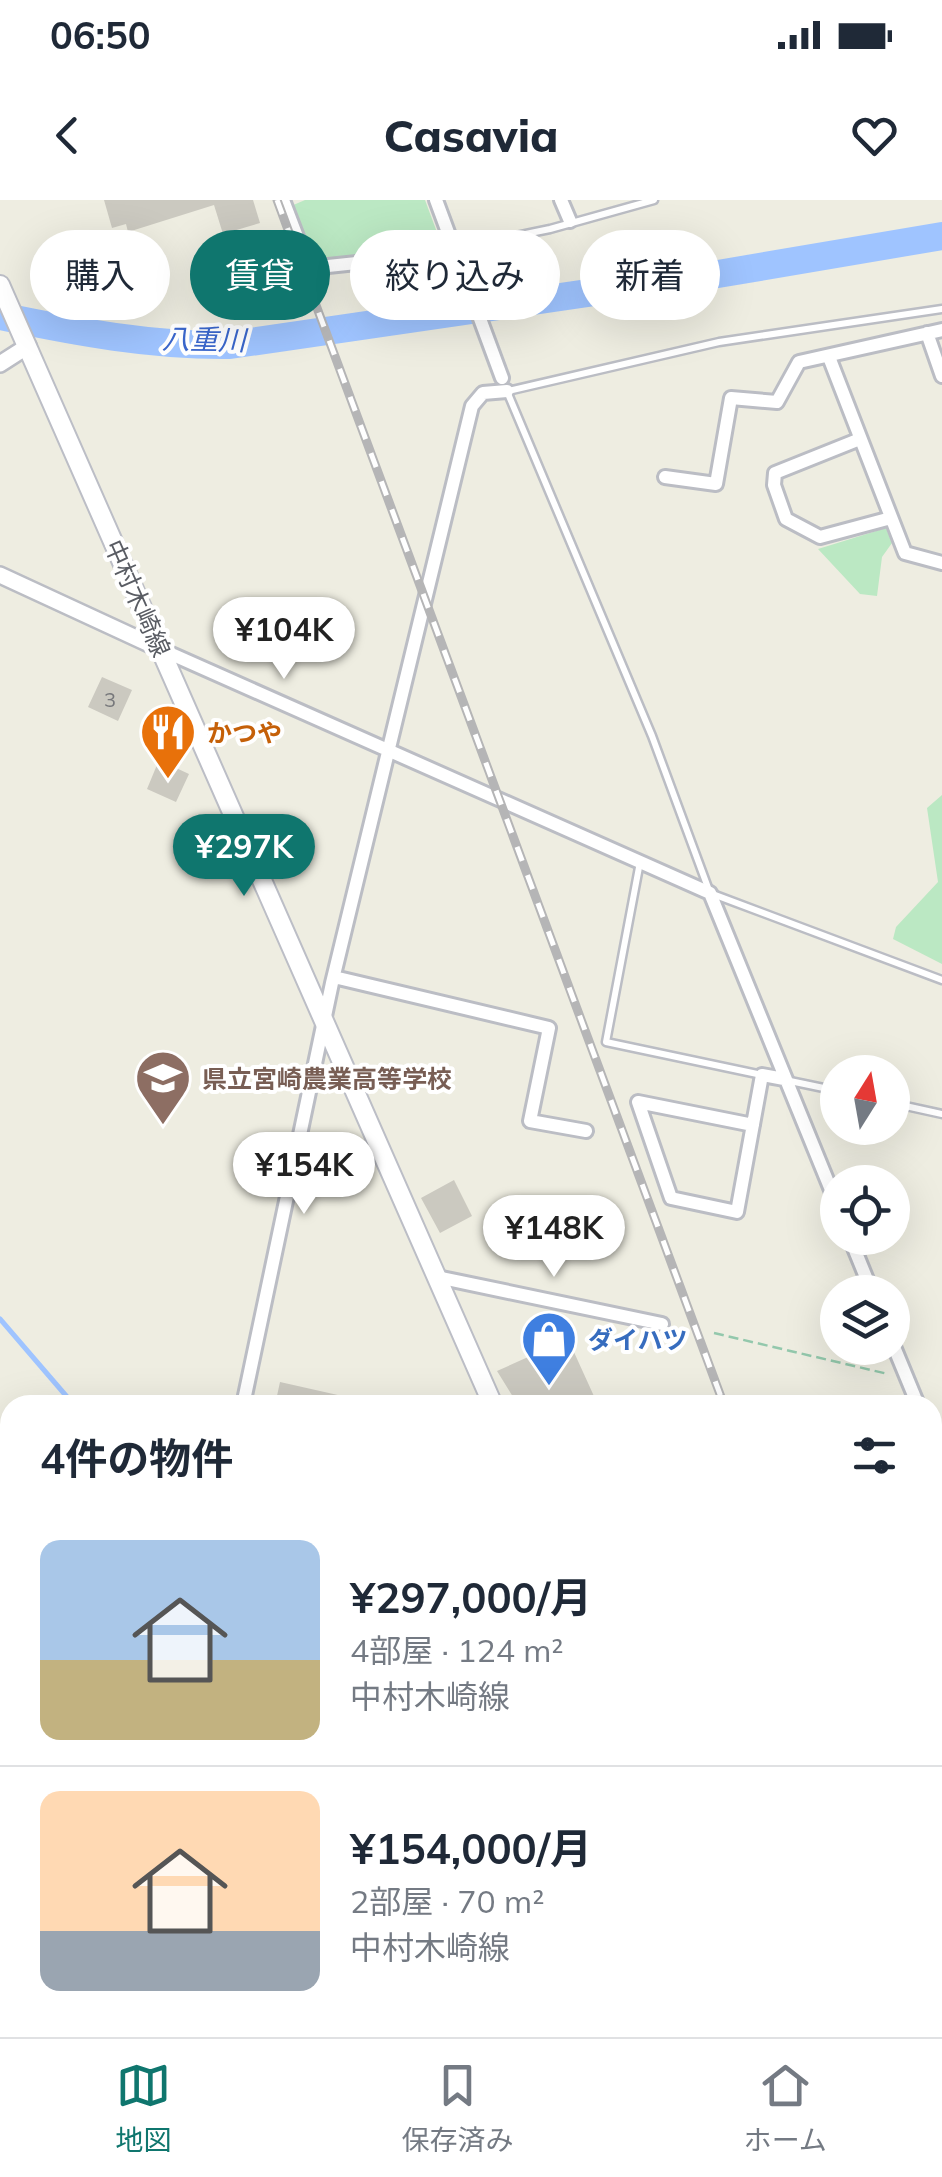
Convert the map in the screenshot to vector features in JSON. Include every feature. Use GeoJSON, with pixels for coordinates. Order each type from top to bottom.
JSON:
{"type":"FeatureCollection","features":[{"type":"Feature","properties":{"kind":"main road","name":"中村木崎線"},"geometry":{"type":"LineString","coordinates":[[0,285],[489,1395]]}},
{"type":"Feature","properties":{"kind":"street"},"geometry":{"type":"LineString","coordinates":[[284,200],[309,268],[350,264]]}},
{"type":"Feature","properties":{"kind":"street"},"geometry":{"type":"LineString","coordinates":[[436,200],[448,230]]}},
{"type":"Feature","properties":{"kind":"street"},"geometry":{"type":"LineString","coordinates":[[561,200],[570,221]]}},
{"type":"Feature","properties":{"kind":"street"},"geometry":{"type":"LineString","coordinates":[[245,1395],[334,976],[392,752],[472,406],[483,393],[505,385],[481,320]]}},
{"type":"Feature","properties":{"kind":"street"},"geometry":{"type":"LineString","coordinates":[[665,477],[716,484],[731,398],[777,402],[799,362],[942,330]]}},
{"type":"Feature","properties":{"kind":"street"},"geometry":{"type":"LineString","coordinates":[[927,333],[942,376]]}},
{"type":"Feature","properties":{"kind":"street"},"geometry":{"type":"LineString","coordinates":[[0,364],[28,346]]}},
{"type":"Feature","properties":{"kind":"street"},"geometry":{"type":"LineString","coordinates":[[828,357],[905,553],[942,563]]}},
{"type":"Feature","properties":{"kind":"street"},"geometry":{"type":"LineString","coordinates":[[860,439],[775,473],[774,486],[786,520],[820,537],[891,518]]}},
{"type":"Feature","properties":{"kind":"street"},"geometry":{"type":"LineString","coordinates":[[0,575],[710,893],[820,1165]]}},
{"type":"Feature","properties":{"kind":"street"},"geometry":{"type":"LineString","coordinates":[[334,976],[549,1028],[530,1121],[586,1131]]}},
{"type":"Feature","properties":{"kind":"street"},"geometry":{"type":"LineString","coordinates":[[752,1125],[638,1102],[671,1198],[737,1212],[762,1074],[784,1080]]}},
{"type":"Feature","properties":{"kind":"street"},"geometry":{"type":"LineString","coordinates":[[437,1276],[662,1324]]}},
{"type":"Feature","properties":{"kind":"street"},"geometry":{"type":"LineString","coordinates":[[902,1365],[914,1395]]}},
{"type":"Feature","properties":{"kind":"lane"},"geometry":{"type":"LineString","coordinates":[[539,230],[654,200]]}},
{"type":"Feature","properties":{"kind":"lane"},"geometry":{"type":"LineString","coordinates":[[942,309],[718,342],[505,385],[652,736],[710,893],[942,980]]}},
{"type":"Feature","properties":{"kind":"lane"},"geometry":{"type":"LineString","coordinates":[[640,861],[606,1042],[762,1074]]}},
{"type":"Feature","properties":{"kind":"lane"},"geometry":{"type":"LineString","coordinates":[[784,1080],[820,1087]]}},
{"type":"Feature","properties":{"kind":"lane"},"geometry":{"type":"LineString","coordinates":[[910,1107],[942,1114]]}},
{"type":"Feature","properties":{"kind":"path"},"geometry":{"type":"LineString","coordinates":[[714,1333],[908,1378]]}},
{"type":"Feature","properties":{"kind":"green space"},"geometry":{"type":"Polygon","coordinates":[[[305,200],[425,200],[436,230],[350,230],[350,257],[330,259],[330,230],[300,230],[291,206],[305,200]]]}},
{"type":"Feature","properties":{"kind":"green space"},"geometry":{"type":"Polygon","coordinates":[[[886,528],[892,543],[882,557],[877,596],[860,594],[818,549],[886,528]]]}},
{"type":"Feature","properties":{"kind":"green space"},"geometry":{"type":"Polygon","coordinates":[[[942,795],[942,964],[893,939],[896,927],[938,882],[927,808],[942,795]]]}},
{"type":"Feature","properties":{"kind":"building"},"geometry":{"type":"Polygon","coordinates":[[[104,200],[253,200],[260,223],[222,230],[214,205],[134,230],[128,230],[126,224],[112,228],[104,200]]]}},
{"type":"Feature","properties":{"kind":"building"},"geometry":{"type":"Polygon","coordinates":[[[102,677],[132,690],[118,721],[88,707],[102,677]]]}},
{"type":"Feature","properties":{"kind":"building","name":"かつや"},"geometry":{"type":"Polygon","coordinates":[[[159,760],[189,774],[176,802],[147,789],[159,760]]]}},
{"type":"Feature","properties":{"kind":"building"},"geometry":{"type":"Polygon","coordinates":[[[454,1180],[472,1216],[440,1233],[421,1198],[454,1180]]]}},
{"type":"Feature","properties":{"kind":"building","name":"ダイハツ"},"geometry":{"type":"Polygon","coordinates":[[[568,1339],[593,1395],[512,1395],[497,1371],[568,1339]]]}},
{"type":"Feature","properties":{"kind":"building"},"geometry":{"type":"Polygon","coordinates":[[[280,1382],[338,1395],[277,1395],[280,1382]]]}},
{"type":"Feature","properties":{"kind":"waterway","name":"八重川"},"geometry":{"type":"LineString","coordinates":[[0,316],[115,337],[230,345],[718,274],[942,236]]}},
{"type":"Feature","properties":{"kind":"waterway"},"geometry":{"type":"LineString","coordinates":[[0,1319],[65,1395]]}},
{"type":"Feature","properties":{"kind":"railway"},"geometry":{"type":"LineString","coordinates":[[277,200],[720,1395]]}},
{"type":"Feature","properties":{"kind":"place","name":"かつや"},"geometry":{"type":"Point","coordinates":[168,781]}},
{"type":"Feature","properties":{"kind":"place","name":"県立宮崎農業高等学校"},"geometry":{"type":"Point","coordinates":[163,1127]}},
{"type":"Feature","properties":{"kind":"place","name":"ダイハツ"},"geometry":{"type":"Point","coordinates":[549,1388]}}]}
